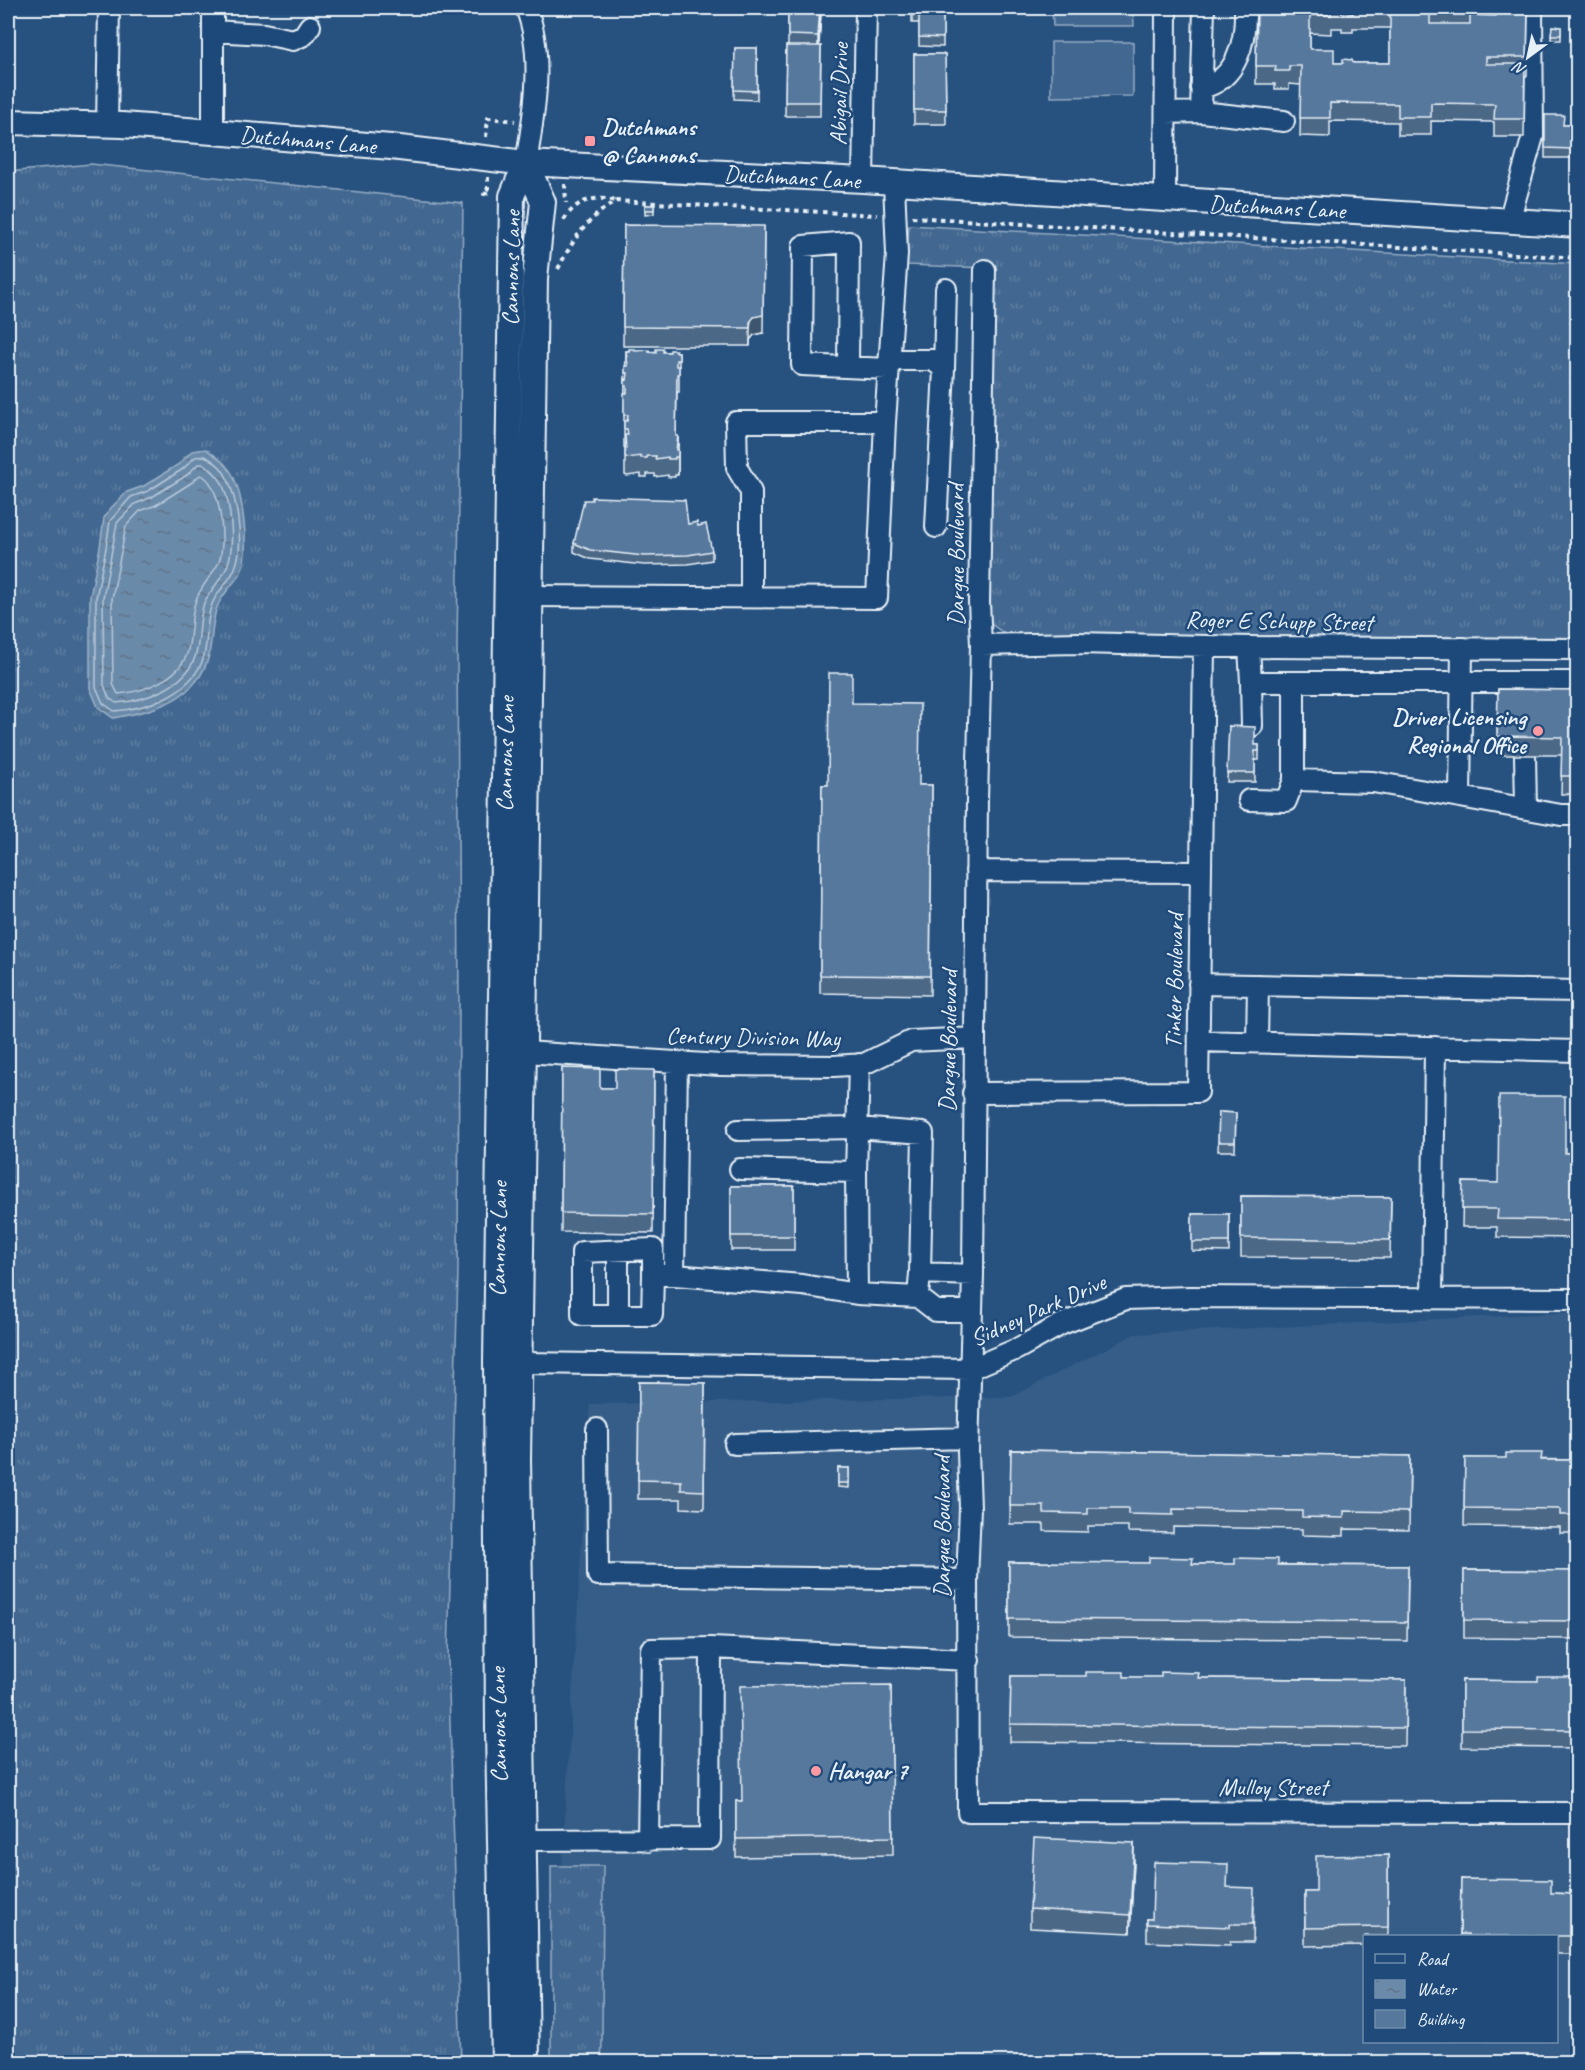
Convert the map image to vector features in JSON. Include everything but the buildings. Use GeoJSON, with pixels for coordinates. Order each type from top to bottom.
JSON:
{"type":"FeatureCollection","features":[{"type":"Feature","properties":{"kind":"main road","name":"Dutchmans Lane"},"geometry":{"type":"LineString","coordinates":[[8,122],[107,124],[213,132],[526,163],[863,180],[1578,225]]}},
{"type":"Feature","properties":{"kind":"main road","name":"Cannons Lane"},"geometry":{"type":"LineString","coordinates":[[504,2062],[512,1840],[535,278],[543,202],[526,163]]}},
{"type":"Feature","properties":{"kind":"main road","name":"Cannons Lane"},"geometry":{"type":"LineString","coordinates":[[526,163],[512,196],[496,1361],[512,1840],[527,2062]]}},
{"type":"Feature","properties":{"kind":"main road"},"geometry":{"type":"LineString","coordinates":[[501,1052],[525,1052]]}},
{"type":"Feature","properties":{"kind":"main road"},"geometry":{"type":"LineString","coordinates":[[496,1361],[520,1363]]}},
{"type":"Feature","properties":{"kind":"street"},"geometry":{"type":"LineString","coordinates":[[107,124],[109,8]]}},
{"type":"Feature","properties":{"kind":"street"},"geometry":{"type":"LineString","coordinates":[[213,8],[213,132]]}},
{"type":"Feature","properties":{"kind":"street"},"geometry":{"type":"LineString","coordinates":[[526,8],[535,51],[533,123],[526,163]]}},
{"type":"Feature","properties":{"kind":"street","name":"Abigail Drive"},"geometry":{"type":"LineString","coordinates":[[863,180],[866,8]]}},
{"type":"Feature","properties":{"kind":"street"},"geometry":{"type":"LineString","coordinates":[[1165,200],[1167,8]]}},
{"type":"Feature","properties":{"kind":"street"},"geometry":{"type":"LineString","coordinates":[[1200,112],[1204,8]]}},
{"type":"Feature","properties":{"kind":"street"},"geometry":{"type":"LineString","coordinates":[[1201,88],[1212,85],[1226,76],[1234,62],[1244,42],[1245,8]]}},
{"type":"Feature","properties":{"kind":"street"},"geometry":{"type":"LineString","coordinates":[[1509,221],[1533,136],[1532,8]]}},
{"type":"Feature","properties":{"kind":"street"},"geometry":{"type":"LineString","coordinates":[[213,31],[264,34],[293,40],[304,35],[310,26]]}},
{"type":"Feature","properties":{"kind":"street"},"geometry":{"type":"LineString","coordinates":[[1166,113],[1200,112],[1284,121]]}},
{"type":"Feature","properties":{"kind":"street"},"geometry":{"type":"LineString","coordinates":[[530,596],[877,598],[885,422],[897,254],[894,183]]}},
{"type":"Feature","properties":{"kind":"street"},"geometry":{"type":"LineString","coordinates":[[848,367],[849,242],[802,246],[802,364],[848,367],[933,360],[944,369]]}},
{"type":"Feature","properties":{"kind":"street","name":"Dargue Boulevard"},"geometry":{"type":"LineString","coordinates":[[968,1812],[967,1580],[970,1508],[968,1438],[973,1275],[973,1093],[985,270]]}},
{"type":"Feature","properties":{"kind":"street"},"geometry":{"type":"LineString","coordinates":[[936,528],[946,289]]}},
{"type":"Feature","properties":{"kind":"street"},"geometry":{"type":"LineString","coordinates":[[751,596],[751,492],[737,468],[736,422],[885,422]]}},
{"type":"Feature","properties":{"kind":"street","name":"Roger E Schupp Street"},"geometry":{"type":"LineString","coordinates":[[981,645],[1078,643],[1578,649]]}},
{"type":"Feature","properties":{"kind":"street","name":"Tinker Boulevard"},"geometry":{"type":"LineString","coordinates":[[973,1093],[1198,1092],[1204,645]]}},
{"type":"Feature","properties":{"kind":"street"},"geometry":{"type":"LineString","coordinates":[[1249,646],[1252,726]]}},
{"type":"Feature","properties":{"kind":"street"},"geometry":{"type":"LineString","coordinates":[[1460,797],[1462,648]]}},
{"type":"Feature","properties":{"kind":"street"},"geometry":{"type":"LineString","coordinates":[[1526,690],[1527,649]]}},
{"type":"Feature","properties":{"kind":"street"},"geometry":{"type":"LineString","coordinates":[[1249,800],[1286,801],[1294,780],[1294,681]]}},
{"type":"Feature","properties":{"kind":"street"},"geometry":{"type":"LineString","coordinates":[[1251,682],[1461,682],[1526,690],[1578,682]]}},
{"type":"Feature","properties":{"kind":"street"},"geometry":{"type":"LineString","coordinates":[[1525,754],[1526,808]]}},
{"type":"Feature","properties":{"kind":"street"},"geometry":{"type":"LineString","coordinates":[[1294,780],[1373,782],[1561,815],[1578,815]]}},
{"type":"Feature","properties":{"kind":"street"},"geometry":{"type":"LineString","coordinates":[[976,871],[1201,872]]}},
{"type":"Feature","properties":{"kind":"street"},"geometry":{"type":"LineString","coordinates":[[1199,984],[1578,991]]}},
{"type":"Feature","properties":{"kind":"street"},"geometry":{"type":"LineString","coordinates":[[1257,1042],[1258,985]]}},
{"type":"Feature","properties":{"kind":"street","name":"Century Division Way"},"geometry":{"type":"LineString","coordinates":[[525,1052],[720,1065],[864,1064],[911,1041],[974,1038]]}},
{"type":"Feature","properties":{"kind":"street"},"geometry":{"type":"LineString","coordinates":[[1199,1041],[1578,1051]]}},
{"type":"Feature","properties":{"kind":"street"},"geometry":{"type":"LineString","coordinates":[[1432,1299],[1435,1047]]}},
{"type":"Feature","properties":{"kind":"street"},"geometry":{"type":"LineString","coordinates":[[674,1275],[677,1062]]}},
{"type":"Feature","properties":{"kind":"street"},"geometry":{"type":"LineString","coordinates":[[857,1294],[856,1172],[859,1064]]}},
{"type":"Feature","properties":{"kind":"street"},"geometry":{"type":"LineString","coordinates":[[738,1130],[857,1128],[923,1133],[918,1297]]}},
{"type":"Feature","properties":{"kind":"street"},"geometry":{"type":"LineString","coordinates":[[740,1169],[856,1172]]}},
{"type":"Feature","properties":{"kind":"street"},"geometry":{"type":"LineString","coordinates":[[653,1250],[653,1275],[652,1315],[582,1315],[582,1252],[653,1250]]}},
{"type":"Feature","properties":{"kind":"street"},"geometry":{"type":"LineString","coordinates":[[618,1251],[618,1314]]}},
{"type":"Feature","properties":{"kind":"street"},"geometry":{"type":"LineString","coordinates":[[920,1273],[973,1275]]}},
{"type":"Feature","properties":{"kind":"street"},"geometry":{"type":"LineString","coordinates":[[653,1275],[802,1285],[857,1294],[918,1297],[936,1311],[972,1311]]}},
{"type":"Feature","properties":{"kind":"street","name":"Sidney Park Drive"},"geometry":{"type":"LineString","coordinates":[[520,1363],[970,1369],[1017,1349],[1062,1324],[1126,1299],[1190,1297],[1578,1299]]}},
{"type":"Feature","properties":{"kind":"street"},"geometry":{"type":"LineString","coordinates":[[597,1429],[598,1575],[967,1580]]}},
{"type":"Feature","properties":{"kind":"street"},"geometry":{"type":"LineString","coordinates":[[735,1444],[968,1438]]}},
{"type":"Feature","properties":{"kind":"street"},"geometry":{"type":"LineString","coordinates":[[648,1841],[651,1649],[711,1648],[969,1660]]}},
{"type":"Feature","properties":{"kind":"street"},"geometry":{"type":"LineString","coordinates":[[512,1840],[710,1839],[711,1648]]}},
{"type":"Feature","properties":{"kind":"street","name":"Mulloy Street"},"geometry":{"type":"LineString","coordinates":[[968,1812],[1578,1813]]}},
{"type":"Feature","properties":{"kind":"path"},"geometry":{"type":"LineString","coordinates":[[487,158],[488,117],[533,123]]}},
{"type":"Feature","properties":{"kind":"path"},"geometry":{"type":"LineString","coordinates":[[561,229],[565,218],[579,203],[590,198],[603,198],[617,201],[1578,258]]}},
{"type":"Feature","properties":{"kind":"path"},"geometry":{"type":"LineString","coordinates":[[557,272],[569,246],[583,227],[602,209],[617,201]]}},
{"type":"Feature","properties":{"kind":"path"},"geometry":{"type":"LineString","coordinates":[[567,207],[572,209]]}},
{"type":"Feature","properties":{"kind":"path"},"geometry":{"type":"LineString","coordinates":[[565,242],[569,246]]}},
{"type":"Feature","properties":{"kind":"shaded area"},"geometry":{"type":"Polygon","coordinates":[[[1577,1312],[1577,2062],[550,2062],[590,1404],[1011,1397],[1135,1334],[1577,1312]]]}},
{"type":"Feature","properties":{"kind":"green space"},"geometry":{"type":"Polygon","coordinates":[[[1052,8],[1133,8],[1134,26],[1053,26],[1052,8]]]}},
{"type":"Feature","properties":{"kind":"green space"},"geometry":{"type":"Polygon","coordinates":[[[1051,42],[1133,42],[1133,96],[1051,97],[1051,42]]]}},
{"type":"Feature","properties":{"kind":"green space"},"geometry":{"type":"Polygon","coordinates":[[[91,164],[463,203],[457,647],[458,1271],[448,1660],[461,2062],[8,2062],[8,172],[91,164]]]}},
{"type":"Feature","properties":{"kind":"green space"},"geometry":{"type":"Polygon","coordinates":[[[909,225],[1577,264],[1577,648],[1008,636],[991,624],[991,619],[983,614],[988,268],[906,265],[909,225]]]}},
{"type":"Feature","properties":{"kind":"green space"},"geometry":{"type":"Polygon","coordinates":[[[551,1866],[603,1866],[601,2062],[551,2062],[551,1866]]]}},
{"type":"Feature","properties":{"kind":"water"},"geometry":{"type":"Polygon","coordinates":[[[206,449],[229,469],[237,487],[243,511],[245,538],[244,563],[241,572],[216,610],[208,659],[200,677],[184,693],[165,704],[113,718],[98,707],[90,688],[90,597],[104,518],[127,492],[144,486],[179,464],[192,451],[206,449]]]}},
{"type":"Feature","properties":{"kind":"place","name":"Dutchmans @ Cannons"},"geometry":{"type":"Point","coordinates":[590,141]}},
{"type":"Feature","properties":{"kind":"place","name":"Driver Licensing Regional Office"},"geometry":{"type":"Point","coordinates":[1538,731]}},
{"type":"Feature","properties":{"kind":"place","name":"Hangar 7"},"geometry":{"type":"Point","coordinates":[816,1771]}}]}
